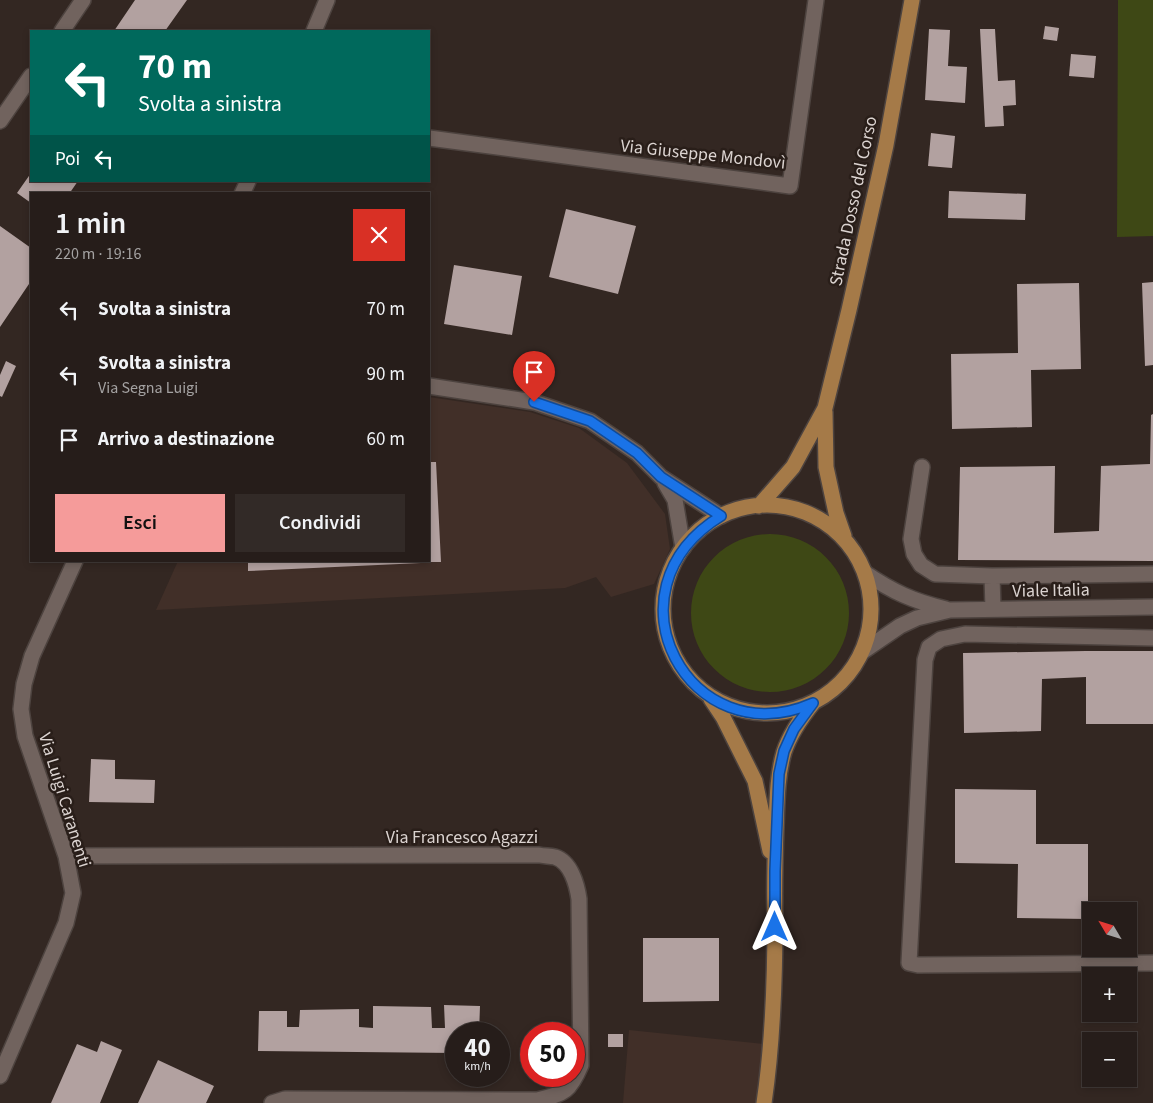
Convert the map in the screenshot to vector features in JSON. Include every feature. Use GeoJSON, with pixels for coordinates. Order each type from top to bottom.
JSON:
{"type":"FeatureCollection","features":[{"type":"Feature","properties":{"kind":"main road","name":"Strada Dosso del Corso"},"geometry":{"type":"LineString","coordinates":[[759,506],[793,467],[825,408],[884,154],[912,0]]}},
{"type":"Feature","properties":{"kind":"main road","name":"Strada Dosso del Corso"},"geometry":{"type":"LineString","coordinates":[[825,408],[826,467],[836,512],[845,540]]}},
{"type":"Feature","properties":{"kind":"main road"},"geometry":{"type":"LineString","coordinates":[[764,1103],[772,1038],[779,774],[784,751],[794,729],[813,703],[845,679],[862,652],[870,625],[871,598],[865,573],[860,562],[845,540],[833,528],[802,511],[777,506],[759,506],[747,507],[721,516],[704,526],[683,548],[670,571],[663,603],[665,632],[671,649],[681,668],[693,683],[708,696],[723,717],[755,781],[775,871]]}},
{"type":"Feature","properties":{"kind":"main road"},"geometry":{"type":"LineString","coordinates":[[708,696],[728,706],[754,713],[783,712],[813,703]]}},
{"type":"Feature","properties":{"kind":"street"},"geometry":{"type":"LineString","coordinates":[[63,30],[83,0]]}},
{"type":"Feature","properties":{"kind":"street"},"geometry":{"type":"LineString","coordinates":[[314,30],[327,0]]}},
{"type":"Feature","properties":{"kind":"street","name":"Via Giuseppe Mondovì"},"geometry":{"type":"LineString","coordinates":[[430,138],[790,186],[816,0]]}},
{"type":"Feature","properties":{"kind":"street"},"geometry":{"type":"LineString","coordinates":[[1,118],[30,77]]}},
{"type":"Feature","properties":{"kind":"street"},"geometry":{"type":"LineString","coordinates":[[430,386],[534,402],[590,421],[637,453],[661,477],[676,500],[683,548]]}},
{"type":"Feature","properties":{"kind":"street"},"geometry":{"type":"LineString","coordinates":[[922,467],[911,539],[914,554],[921,565],[935,574],[992,576],[1153,574]]}},
{"type":"Feature","properties":{"kind":"street"},"geometry":{"type":"LineString","coordinates":[[661,477],[721,516]]}},
{"type":"Feature","properties":{"kind":"street","name":"Via Luigi Caranenti"},"geometry":{"type":"LineString","coordinates":[[0,1076],[66,923],[72,893],[66,856],[25,736],[21,709],[24,684],[32,656],[75,562]]}},
{"type":"Feature","properties":{"kind":"street","name":"Viale Italia"},"geometry":{"type":"LineString","coordinates":[[865,573],[900,595],[920,603],[950,610]]}},
{"type":"Feature","properties":{"kind":"street"},"geometry":{"type":"LineString","coordinates":[[992,576],[993,609]]}},
{"type":"Feature","properties":{"kind":"street","name":"Viale Italia"},"geometry":{"type":"LineString","coordinates":[[862,652],[900,626],[917,618],[950,610],[1153,607]]}},
{"type":"Feature","properties":{"kind":"street"},"geometry":{"type":"LineString","coordinates":[[1153,638],[965,634],[941,639],[929,647],[925,660],[909,963],[918,965],[1077,965],[1153,963]]}},
{"type":"Feature","properties":{"kind":"street","name":"Via Francesco Agazzi"},"geometry":{"type":"LineString","coordinates":[[66,856],[539,855],[558,858],[568,868],[576,882],[580,899],[581,1064],[576,1077],[567,1090],[554,1096],[537,1100],[285,1099],[272,1103]]}},
{"type":"Feature","properties":{"kind":"shaded area"},"geometry":{"type":"Polygon","coordinates":[[[430,397],[530,412],[579,428],[627,463],[665,514],[670,549],[654,584],[611,597],[596,577],[565,588],[156,610],[178,562],[430,562],[430,397]]]}},
{"type":"Feature","properties":{"kind":"shaded area"},"geometry":{"type":"Polygon","coordinates":[[[629,1030],[764,1044],[758,1103],[623,1103],[629,1030]]]}},
{"type":"Feature","properties":{"kind":"green space"},"geometry":{"type":"Polygon","coordinates":[[[1118,0],[1153,0],[1153,236],[1117,237],[1118,0]]]}},
{"type":"Feature","properties":{"kind":"green space"},"geometry":{"type":"Polygon","coordinates":[[[778,534],[793,537],[807,543],[826,557],[836,569],[846,590],[849,613],[846,636],[836,657],[826,669],[814,679],[793,689],[778,692],[762,692],[747,689],[726,679],[704,657],[692,628],[691,605],[694,590],[704,569],[726,547],[755,535],[778,534]]]}},
{"type":"Feature","properties":{"kind":"building"},"geometry":{"type":"Polygon","coordinates":[[[135,0],[187,0],[166,30],[115,30],[135,0]]]}},
{"type":"Feature","properties":{"kind":"building"},"geometry":{"type":"Polygon","coordinates":[[[1045,26],[1059,28],[1057,41],[1043,39],[1045,26]]]}},
{"type":"Feature","properties":{"kind":"building"},"geometry":{"type":"Polygon","coordinates":[[[929,29],[950,30],[948,66],[967,67],[965,103],[925,100],[929,29]]]}},
{"type":"Feature","properties":{"kind":"building"},"geometry":{"type":"Polygon","coordinates":[[[980,29],[995,29],[998,81],[1015,80],[1016,105],[1003,106],[1004,126],[985,127],[980,29]]]}},
{"type":"Feature","properties":{"kind":"building"},"geometry":{"type":"Polygon","coordinates":[[[1071,54],[1096,56],[1094,78],[1069,76],[1071,54]]]}},
{"type":"Feature","properties":{"kind":"building"},"geometry":{"type":"Polygon","coordinates":[[[931,133],[955,136],[952,168],[928,166],[931,133]]]}},
{"type":"Feature","properties":{"kind":"building"},"geometry":{"type":"Polygon","coordinates":[[[30,174],[30,182],[77,182],[70,192],[30,192],[30,202],[17,193],[30,174]]]}},
{"type":"Feature","properties":{"kind":"building"},"geometry":{"type":"Polygon","coordinates":[[[949,191],[1026,194],[1025,220],[948,218],[949,191]]]}},
{"type":"Feature","properties":{"kind":"building"},"geometry":{"type":"Polygon","coordinates":[[[566,209],[636,226],[618,294],[549,277],[566,209]]]}},
{"type":"Feature","properties":{"kind":"building"},"geometry":{"type":"Polygon","coordinates":[[[0,226],[30,247],[30,282],[0,327],[0,226]]]}},
{"type":"Feature","properties":{"kind":"building"},"geometry":{"type":"Polygon","coordinates":[[[454,265],[522,276],[512,335],[444,324],[454,265]]]}},
{"type":"Feature","properties":{"kind":"building"},"geometry":{"type":"Polygon","coordinates":[[[1153,282],[1153,365],[1145,366],[1142,283],[1153,282]]]}},
{"type":"Feature","properties":{"kind":"building"},"geometry":{"type":"Polygon","coordinates":[[[1079,283],[1081,369],[1031,370],[1032,427],[952,429],[951,354],[1018,353],[1017,284],[1079,283]]]}},
{"type":"Feature","properties":{"kind":"building"},"geometry":{"type":"Polygon","coordinates":[[[6,361],[16,366],[2,397],[0,396],[0,375],[6,361]]]}},
{"type":"Feature","properties":{"kind":"building"},"geometry":{"type":"Polygon","coordinates":[[[1153,414],[1153,561],[958,560],[960,467],[1055,466],[1054,533],[1099,531],[1101,466],[1150,464],[1151,415],[1153,414]]]}},
{"type":"Feature","properties":{"kind":"building"},"geometry":{"type":"Polygon","coordinates":[[[430,462],[436,462],[441,562],[430,562],[430,462]]]}},
{"type":"Feature","properties":{"kind":"building"},"geometry":{"type":"Polygon","coordinates":[[[248,562],[421,562],[421,563],[248,571],[248,562]]]}},
{"type":"Feature","properties":{"kind":"building"},"geometry":{"type":"Polygon","coordinates":[[[1153,651],[1153,724],[1086,724],[1086,677],[1042,679],[1041,731],[964,733],[963,653],[1153,651]]]}},
{"type":"Feature","properties":{"kind":"building"},"geometry":{"type":"Polygon","coordinates":[[[91,759],[115,760],[115,779],[155,780],[154,803],[89,802],[91,759]]]}},
{"type":"Feature","properties":{"kind":"building"},"geometry":{"type":"Polygon","coordinates":[[[955,789],[1036,790],[1036,844],[1088,844],[1088,902],[1082,902],[1082,919],[1017,918],[1018,864],[955,863],[955,789]]]}},
{"type":"Feature","properties":{"kind":"building"},"geometry":{"type":"Polygon","coordinates":[[[643,938],[719,938],[719,1001],[643,1002],[643,938]]]}},
{"type":"Feature","properties":{"kind":"building"},"geometry":{"type":"Polygon","coordinates":[[[444,1005],[480,1006],[479,1022],[445,1022],[445,1028],[444,1005]]]}},
{"type":"Feature","properties":{"kind":"building"},"geometry":{"type":"Polygon","coordinates":[[[373,1006],[431,1007],[432,1028],[445,1028],[445,1053],[258,1051],[259,1011],[287,1011],[287,1027],[299,1027],[300,1010],[359,1009],[359,1027],[373,1028],[373,1006]]]}},
{"type":"Feature","properties":{"kind":"building"},"geometry":{"type":"Polygon","coordinates":[[[608,1034],[623,1034],[623,1047],[608,1047],[608,1034]]]}},
{"type":"Feature","properties":{"kind":"building"},"geometry":{"type":"Polygon","coordinates":[[[101,1041],[122,1050],[100,1103],[51,1103],[77,1044],[97,1052],[101,1041]]]}},
{"type":"Feature","properties":{"kind":"building"},"geometry":{"type":"Polygon","coordinates":[[[158,1060],[214,1086],[206,1103],[138,1103],[158,1060]]]}},
{"type":"Feature","properties":{"kind":"route"},"geometry":{"type":"LineString","coordinates":[[534,402],[590,421],[637,453],[661,477],[721,516],[704,526],[683,548],[670,571],[665,587],[663,603],[665,632],[681,668],[693,683],[708,696],[728,706],[754,713],[783,712],[813,703],[794,729],[784,751],[779,774],[777,792],[775,927]]}}]}
